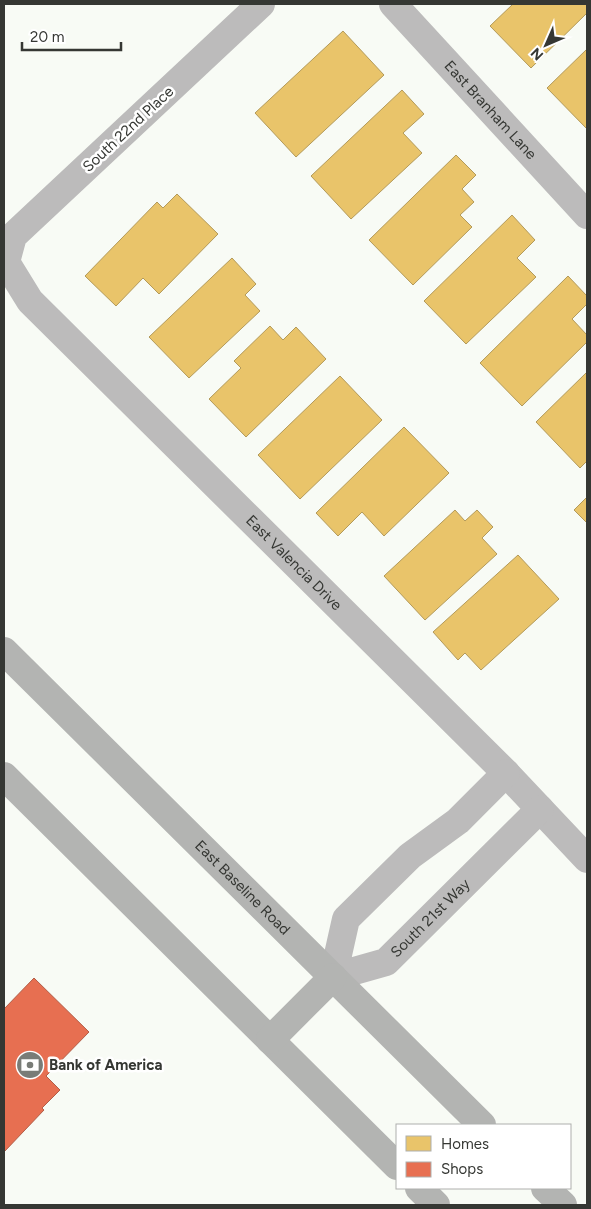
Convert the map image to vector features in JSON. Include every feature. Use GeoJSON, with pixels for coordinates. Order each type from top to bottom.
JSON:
{"type":"FeatureCollection","features":[{"type":"Feature","properties":{"kind":"main road","name":"East Baseline Road"},"geometry":{"type":"LineString","coordinates":[[4,651],[481,1124]]}},
{"type":"Feature","properties":{"kind":"main road"},"geometry":{"type":"LineString","coordinates":[[4,776],[396,1165]]}},
{"type":"Feature","properties":{"kind":"main road"},"geometry":{"type":"LineString","coordinates":[[270,1040],[333,977]]}},
{"type":"Feature","properties":{"kind":"main road"},"geometry":{"type":"LineString","coordinates":[[420,1189],[436,1205]]}},
{"type":"Feature","properties":{"kind":"main road"},"geometry":{"type":"LineString","coordinates":[[546,1189],[562,1205]]}},
{"type":"Feature","properties":{"kind":"street","name":"South 22nd Place"},"geometry":{"type":"LineString","coordinates":[[6,262],[13,236],[261,4]]}},
{"type":"Feature","properties":{"kind":"street","name":"East Branham Lane"},"geometry":{"type":"LineString","coordinates":[[393,4],[587,215]]}},
{"type":"Feature","properties":{"kind":"street","name":"East Valencia Drive"},"geometry":{"type":"LineString","coordinates":[[6,262],[30,301],[506,773],[587,859]]}},
{"type":"Feature","properties":{"kind":"street"},"geometry":{"type":"LineString","coordinates":[[333,977],[346,919],[410,856],[458,821],[506,773]]}},
{"type":"Feature","properties":{"kind":"street","name":"South 21st Way"},"geometry":{"type":"LineString","coordinates":[[333,977],[386,962],[540,809]]}},
{"type":"Feature","properties":{"kind":"building: Homes"},"geometry":{"type":"Polygon","coordinates":[[[513,4],[587,4],[587,13],[531,68],[490,26],[513,4]]]}},
{"type":"Feature","properties":{"kind":"building: Homes"},"geometry":{"type":"Polygon","coordinates":[[[343,31],[384,75],[296,157],[255,113],[343,31]]]}},
{"type":"Feature","properties":{"kind":"building: Homes"},"geometry":{"type":"Polygon","coordinates":[[[587,49],[587,129],[547,88],[587,49]]]}},
{"type":"Feature","properties":{"kind":"building: Homes"},"geometry":{"type":"Polygon","coordinates":[[[402,90],[424,114],[403,133],[422,153],[351,219],[311,176],[402,90]]]}},
{"type":"Feature","properties":{"kind":"building: Homes"},"geometry":{"type":"Polygon","coordinates":[[[456,155],[476,175],[462,189],[474,202],[460,215],[472,227],[413,285],[369,240],[456,155]]]}},
{"type":"Feature","properties":{"kind":"building: Homes"},"geometry":{"type":"Polygon","coordinates":[[[177,194],[218,234],[159,294],[143,278],[116,306],[85,276],[157,202],[163,208],[177,194]]]}},
{"type":"Feature","properties":{"kind":"building: Homes"},"geometry":{"type":"Polygon","coordinates":[[[512,215],[535,240],[517,258],[536,277],[466,344],[424,301],[512,215]]]}},
{"type":"Feature","properties":{"kind":"building: Homes"},"geometry":{"type":"Polygon","coordinates":[[[232,258],[256,284],[245,295],[260,311],[189,378],[149,337],[232,258]]]}},
{"type":"Feature","properties":{"kind":"building: Homes"},"geometry":{"type":"Polygon","coordinates":[[[568,276],[587,296],[587,304],[572,319],[587,335],[587,342],[522,406],[480,363],[568,276]]]}},
{"type":"Feature","properties":{"kind":"building: Homes"},"geometry":{"type":"Polygon","coordinates":[[[270,326],[283,340],[296,327],[326,359],[246,437],[209,399],[241,368],[234,361],[270,326]]]}},
{"type":"Feature","properties":{"kind":"building: Homes"},"geometry":{"type":"Polygon","coordinates":[[[587,372],[587,461],[580,468],[536,422],[587,372]]]}},
{"type":"Feature","properties":{"kind":"building: Homes"},"geometry":{"type":"Polygon","coordinates":[[[340,376],[382,420],[300,499],[258,455],[340,376]]]}},
{"type":"Feature","properties":{"kind":"building: Homes"},"geometry":{"type":"Polygon","coordinates":[[[404,427],[449,473],[384,536],[362,512],[338,536],[316,513],[404,427]]]}},
{"type":"Feature","properties":{"kind":"building: Homes"},"geometry":{"type":"Polygon","coordinates":[[[587,497],[587,523],[574,510],[587,497]]]}},
{"type":"Feature","properties":{"kind":"building: Homes"},"geometry":{"type":"Polygon","coordinates":[[[455,510],[465,521],[477,510],[493,527],[482,538],[497,554],[425,620],[384,576],[455,510]]]}},
{"type":"Feature","properties":{"kind":"building: Homes"},"geometry":{"type":"Polygon","coordinates":[[[518,555],[559,599],[481,670],[465,653],[458,660],[433,632],[518,555]]]}},
{"type":"Feature","properties":{"kind":"building: Shops","name":"Bank of America"},"geometry":{"type":"Polygon","coordinates":[[[34,978],[89,1032],[46,1076],[60,1090],[42,1108],[44,1110],[4,1152],[4,1009],[34,978]]]}},
{"type":"Feature","properties":{"kind":"place","name":"Bank of America"},"geometry":{"type":"Point","coordinates":[30,1065]}}]}
